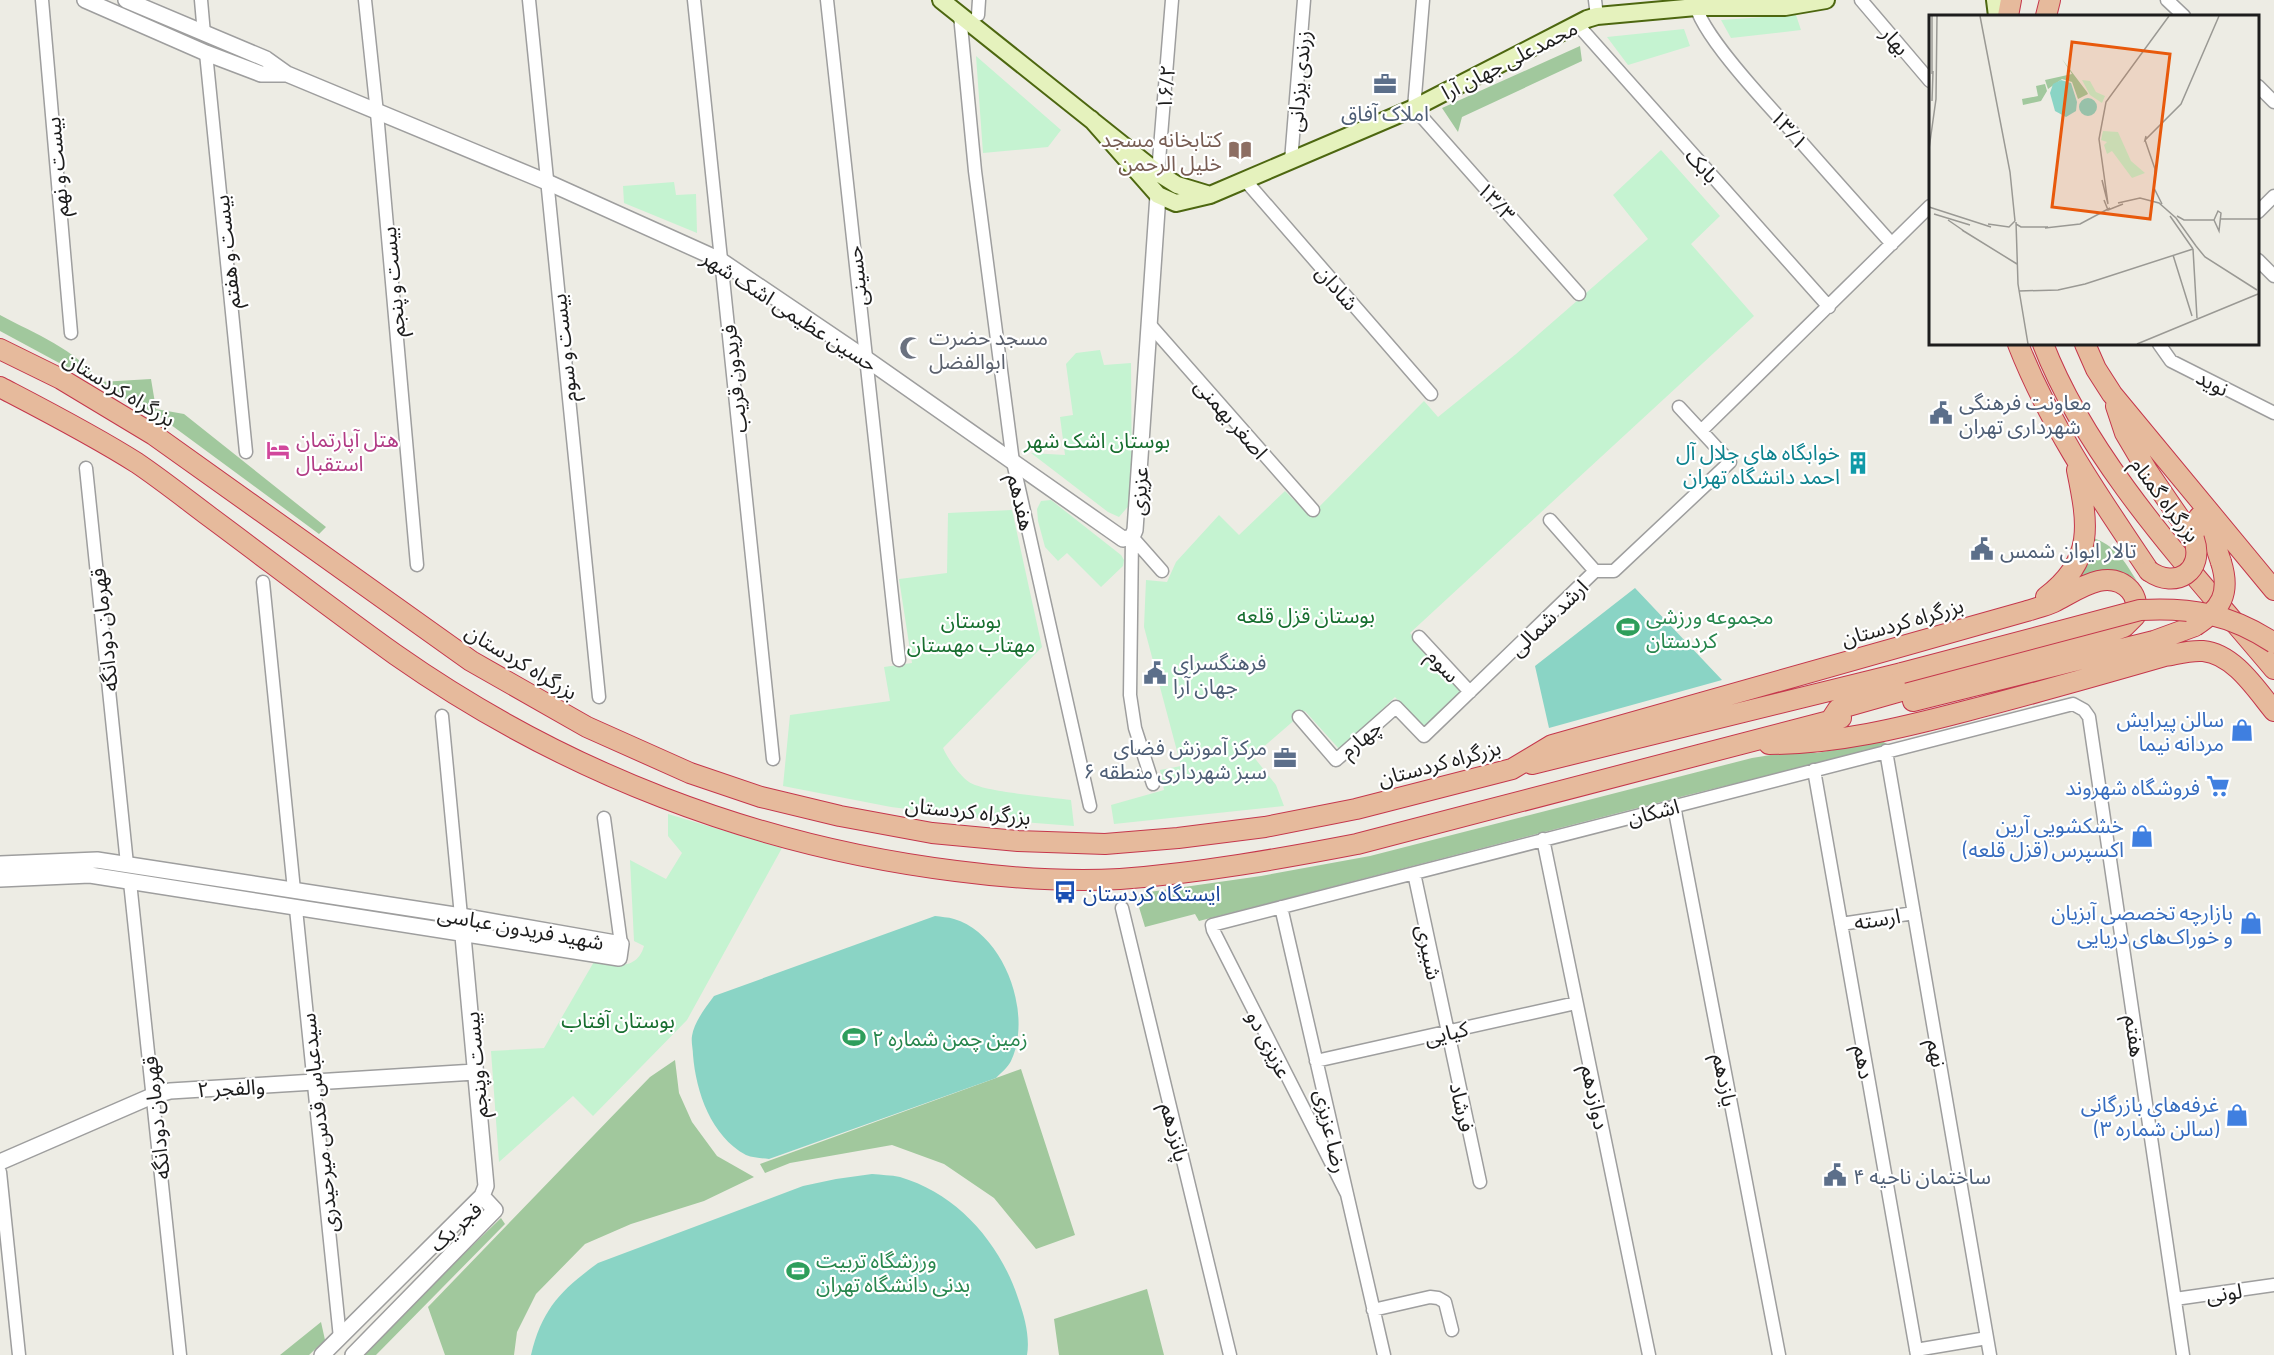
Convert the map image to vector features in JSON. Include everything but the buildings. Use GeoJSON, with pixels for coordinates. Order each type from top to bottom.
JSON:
{"type":"FeatureCollection","features":[{"type":"Feature","properties":{"kind":"highway"},"geometry":{"type":"LineString","coordinates":[[2008,15],[2011,0]]}},
{"type":"Feature","properties":{"kind":"highway"},"geometry":{"type":"LineString","coordinates":[[2046,15],[2050,0]]}},
{"type":"Feature","properties":{"kind":"highway"},"geometry":{"type":"LineString","coordinates":[[2018,345],[2042,399],[2075,460],[2149,572],[2164,579],[2181,577],[2194,565],[2197,556],[2194,539],[2148,472],[2125,433],[2112,394]]}},
{"type":"Feature","properties":{"kind":"highway","name":"بزرگراه گمنام"},"geometry":{"type":"LineString","coordinates":[[2043,345],[2072,406],[2103,454],[2155,527],[2274,669]]}},
{"type":"Feature","properties":{"kind":"highway","name":"بزرگراه گمنام"},"geometry":{"type":"LineString","coordinates":[[2085,345],[2096,369],[2112,394],[2274,590]]}},
{"type":"Feature","properties":{"kind":"highway","name":"بزرگراه کردستان"},"geometry":{"type":"LineString","coordinates":[[0,349],[61,379],[154,435],[471,661],[587,727],[690,774],[762,797],[840,816],[932,833],[1018,841],[1105,844],[1265,827],[1356,808],[1512,769],[1552,745],[2027,611],[2051,603],[2099,580],[2113,580],[2127,587],[2136,600],[2137,608],[2131,620],[2116,630],[1838,708],[1830,721]]}},
{"type":"Feature","properties":{"kind":"highway"},"geometry":{"type":"LineString","coordinates":[[0,387],[77,427],[139,464],[398,656],[463,698],[589,765],[677,804],[758,831],[835,850],[916,866],[994,876],[1118,879],[1206,870],[1357,844],[1830,721],[2154,641],[2195,626],[2212,614],[2221,601],[2224,581],[2221,562],[2212,535],[2139,439],[2112,394]]}},
{"type":"Feature","properties":{"kind":"highway"},"geometry":{"type":"LineString","coordinates":[[2027,611],[2068,578],[2078,564],[2082,553],[2086,523],[2075,460]]}},
{"type":"Feature","properties":{"kind":"highway"},"geometry":{"type":"LineString","coordinates":[[1512,769],[1902,673],[2140,610],[2192,610],[2215,615],[2241,624],[2274,644]]}},
{"type":"Feature","properties":{"kind":"highway"},"geometry":{"type":"LineString","coordinates":[[1739,745],[1797,744],[1850,738],[1930,720],[2165,656],[2194,651],[2219,655],[2247,678],[2274,711]]}},
{"type":"Feature","properties":{"kind":"main road"},"geometry":{"type":"LineString","coordinates":[[942,0],[1158,173],[1177,185],[1210,195]]}},
{"type":"Feature","properties":{"kind":"main road","name":"محمدعلی جهان آرا"},"geometry":{"type":"LineString","coordinates":[[1158,195],[1176,202],[1210,195],[1291,161],[1414,108],[1577,24],[1596,8],[1826,0]]}},
{"type":"Feature","properties":{"kind":"main road"},"geometry":{"type":"LineString","coordinates":[[1995,0],[1997,15]]}},
{"type":"Feature","properties":{"kind":"main road"},"geometry":{"type":"LineString","coordinates":[[1091,119],[1158,195]]}},
{"type":"Feature","properties":{"kind":"street","name":"بیست و نهم"},"geometry":{"type":"LineString","coordinates":[[42,0],[70,333]]}},
{"type":"Feature","properties":{"kind":"street","name":"حسین عظیمی اشک شهر"},"geometry":{"type":"LineString","coordinates":[[85,0],[206,53],[261,74],[287,74]]}},
{"type":"Feature","properties":{"kind":"street","name":"حسین عظیمی اشک شهر"},"geometry":{"type":"LineString","coordinates":[[126,0],[266,59],[287,74],[547,182],[720,260],[865,358],[1119,537],[1128,539],[1132,537]]}},
{"type":"Feature","properties":{"kind":"street"},"geometry":{"type":"LineString","coordinates":[[201,0],[206,53]]}},
{"type":"Feature","properties":{"kind":"street","name":"بیست و پنجم"},"geometry":{"type":"LineString","coordinates":[[365,0],[417,565]]}},
{"type":"Feature","properties":{"kind":"street","name":"بیست و سوم"},"geometry":{"type":"LineString","coordinates":[[529,0],[599,697]]}},
{"type":"Feature","properties":{"kind":"street","name":"فریدون قریب"},"geometry":{"type":"LineString","coordinates":[[694,0],[773,759]]}},
{"type":"Feature","properties":{"kind":"street","name":"حسینی"},"geometry":{"type":"LineString","coordinates":[[827,0],[898,660]]}},
{"type":"Feature","properties":{"kind":"street"},"geometry":{"type":"LineString","coordinates":[[978,15],[979,0]]}},
{"type":"Feature","properties":{"kind":"street","name":"۱۶/۲"},"geometry":{"type":"LineString","coordinates":[[1158,173],[1172,0]]}},
{"type":"Feature","properties":{"kind":"street","name":"زرندی یزدانی"},"geometry":{"type":"LineString","coordinates":[[1291,161],[1304,0]]}},
{"type":"Feature","properties":{"kind":"street"},"geometry":{"type":"LineString","coordinates":[[1414,108],[1424,0]]}},
{"type":"Feature","properties":{"kind":"street","name":"بهار"},"geometry":{"type":"LineString","coordinates":[[1862,0],[1929,80]]}},
{"type":"Feature","properties":{"kind":"street"},"geometry":{"type":"LineString","coordinates":[[2167,0],[2183,15]]}},
{"type":"Feature","properties":{"kind":"street","name":"۱۳/۱"},"geometry":{"type":"LineString","coordinates":[[1695,4],[1708,31],[1734,64],[1892,244]]}},
{"type":"Feature","properties":{"kind":"street","name":"هفدهم"},"geometry":{"type":"LineString","coordinates":[[960,15],[975,171],[1013,462],[1090,806]]}},
{"type":"Feature","properties":{"kind":"street","name":"بابک"},"geometry":{"type":"LineString","coordinates":[[1577,24],[1828,307]]}},
{"type":"Feature","properties":{"kind":"street","name":"بیست و هفتم"},"geometry":{"type":"LineString","coordinates":[[206,53],[246,452]]}},
{"type":"Feature","properties":{"kind":"street"},"geometry":{"type":"LineString","coordinates":[[2259,87],[2274,102]]}},
{"type":"Feature","properties":{"kind":"street","name":"۱۳/۳"},"geometry":{"type":"LineString","coordinates":[[1414,108],[1579,294]]}},
{"type":"Feature","properties":{"kind":"street","name":"شادان"},"geometry":{"type":"LineString","coordinates":[[1245,180],[1431,394]]}},
{"type":"Feature","properties":{"kind":"street","name":"عزیزی"},"geometry":{"type":"LineString","coordinates":[[1153,784],[1135,728],[1130,695],[1132,537],[1135,531],[1158,195]]}},
{"type":"Feature","properties":{"kind":"street"},"geometry":{"type":"LineString","coordinates":[[2259,212],[2274,196]]}},
{"type":"Feature","properties":{"kind":"street"},"geometry":{"type":"LineString","coordinates":[[1679,407],[1702,430],[1929,207]]}},
{"type":"Feature","properties":{"kind":"street"},"geometry":{"type":"LineString","coordinates":[[2259,261],[2274,276]]}},
{"type":"Feature","properties":{"kind":"street","name":"اصغر بهمنی"},"geometry":{"type":"LineString","coordinates":[[1150,326],[1314,510]]}},
{"type":"Feature","properties":{"kind":"street","name":"نوید"},"geometry":{"type":"LineString","coordinates":[[2160,345],[2171,361],[2274,413]]}},
{"type":"Feature","properties":{"kind":"street","name":"ارشد شمالی"},"geometry":{"type":"LineString","coordinates":[[1424,736],[1595,571],[1614,571],[1730,462],[1702,430]]}},
{"type":"Feature","properties":{"kind":"street","name":"قهرمان دودانگه"},"geometry":{"type":"LineString","coordinates":[[86,468],[127,864]]}},
{"type":"Feature","properties":{"kind":"street"},"geometry":{"type":"LineString","coordinates":[[1550,520],[1595,571]]}},
{"type":"Feature","properties":{"kind":"street"},"geometry":{"type":"LineString","coordinates":[[1132,537],[1162,571]]}},
{"type":"Feature","properties":{"kind":"street"},"geometry":{"type":"LineString","coordinates":[[263,582],[296,909]]}},
{"type":"Feature","properties":{"kind":"street","name":"سوم"},"geometry":{"type":"LineString","coordinates":[[1419,637],[1470,692]]}},
{"type":"Feature","properties":{"kind":"street","name":"اشکان"},"geometry":{"type":"LineString","coordinates":[[1212,925],[2068,705],[2081,708],[2089,717]]}},
{"type":"Feature","properties":{"kind":"street","name":"چهارم"},"geometry":{"type":"LineString","coordinates":[[1299,717],[1336,760],[1396,707],[1424,736]]}},
{"type":"Feature","properties":{"kind":"street"},"geometry":{"type":"LineString","coordinates":[[442,716],[461,916]]}},
{"type":"Feature","properties":{"kind":"street","name":"هفتم"},"geometry":{"type":"LineString","coordinates":[[2089,717],[2183,1355]]}},
{"type":"Feature","properties":{"kind":"street","name":"نهم"},"geometry":{"type":"LineString","coordinates":[[1886,751],[1990,1355]]}},
{"type":"Feature","properties":{"kind":"street","name":"دهم"},"geometry":{"type":"LineString","coordinates":[[1814,770],[1916,1353]]}},
{"type":"Feature","properties":{"kind":"street","name":"یازدهم"},"geometry":{"type":"LineString","coordinates":[[1674,806],[1779,1355]]}},
{"type":"Feature","properties":{"kind":"street"},"geometry":{"type":"LineString","coordinates":[[604,818],[621,944]]}},
{"type":"Feature","properties":{"kind":"street","name":"دوازدهم"},"geometry":{"type":"LineString","coordinates":[[1543,840],[1649,1355]]}},
{"type":"Feature","properties":{"kind":"street","name":"شهید فریدون عباسی"},"geometry":{"type":"LineString","coordinates":[[0,864],[90,859],[127,864],[461,916],[621,944],[620,958],[90,875],[0,879]]}},
{"type":"Feature","properties":{"kind":"street"},"geometry":{"type":"LineString","coordinates":[[127,864],[130,882]]}},
{"type":"Feature","properties":{"kind":"street","name":"شبیری"},"geometry":{"type":"LineString","coordinates":[[1414,873],[1447,1031]]}},
{"type":"Feature","properties":{"kind":"street","name":"قهرمان دودانگه"},"geometry":{"type":"LineString","coordinates":[[130,882],[180,1355]]}},
{"type":"Feature","properties":{"kind":"street","name":"رضا عزیزی"},"geometry":{"type":"LineString","coordinates":[[1281,907],[1384,1355]]}},
{"type":"Feature","properties":{"kind":"street","name":"پانزدهم"},"geometry":{"type":"LineString","coordinates":[[1122,908],[1230,1355]]}},
{"type":"Feature","properties":{"kind":"street","name":"سیدعباس قدس میرحیدری"},"geometry":{"type":"LineString","coordinates":[[296,909],[340,1338]]}},
{"type":"Feature","properties":{"kind":"street","name":"ارسته"},"geometry":{"type":"LineString","coordinates":[[1841,924],[1914,913]]}},
{"type":"Feature","properties":{"kind":"street","name":"بیست وپنجم"},"geometry":{"type":"LineString","coordinates":[[461,916],[486,1186],[482,1197]]}},
{"type":"Feature","properties":{"kind":"street","name":"عزیزی دو"},"geometry":{"type":"LineString","coordinates":[[1212,925],[1347,1194]]}},
{"type":"Feature","properties":{"kind":"street","name":"کیایی"},"geometry":{"type":"LineString","coordinates":[[1316,1061],[1576,1003]]}},
{"type":"Feature","properties":{"kind":"street","name":"فرشاد"},"geometry":{"type":"LineString","coordinates":[[1447,1031],[1480,1182]]}},
{"type":"Feature","properties":{"kind":"street","name":"والفجر ۲"},"geometry":{"type":"LineString","coordinates":[[0,1162],[152,1096],[188,1089],[476,1072]]}},
{"type":"Feature","properties":{"kind":"street"},"geometry":{"type":"LineString","coordinates":[[0,1172],[19,1355]]}},
{"type":"Feature","properties":{"kind":"street","name":"فجر یک"},"geometry":{"type":"LineString","coordinates":[[322,1355],[482,1197],[495,1210],[353,1355]]}},
{"type":"Feature","properties":{"kind":"street","name":"لونی"},"geometry":{"type":"LineString","coordinates":[[2175,1299],[2274,1286]]}},
{"type":"Feature","properties":{"kind":"street"},"geometry":{"type":"LineString","coordinates":[[1373,1310],[1430,1297],[1438,1298],[1445,1302],[1452,1330]]}},
{"type":"Feature","properties":{"kind":"street"},"geometry":{"type":"LineString","coordinates":[[340,1338],[353,1355]]}},
{"type":"Feature","properties":{"kind":"street"},"geometry":{"type":"LineString","coordinates":[[1916,1353],[1987,1338]]}},
{"type":"Feature","properties":{"kind":"green space"},"geometry":{"type":"Polygon","coordinates":[[[1796,15],[1801,30],[1731,38],[1721,20],[1796,15]]]}},
{"type":"Feature","properties":{"kind":"green space"},"geometry":{"type":"Polygon","coordinates":[[[1684,29],[1690,46],[1628,65],[1607,37],[1684,29]]]}},
{"type":"Feature","properties":{"kind":"green space"},"geometry":{"type":"Polygon","coordinates":[[[1580,46],[1582,61],[1462,117],[1458,132],[1442,108],[1580,46]]]}},
{"type":"Feature","properties":{"kind":"green space"},"geometry":{"type":"Polygon","coordinates":[[[976,56],[1061,130],[1048,147],[983,153],[976,56]]]}},
{"type":"Feature","properties":{"kind":"green space","name":"بوستان قزل قلعه"},"geometry":{"type":"Polygon","coordinates":[[[1661,150],[1720,216],[1691,244],[1754,316],[1410,633],[1464,690],[1425,728],[1395,697],[1340,750],[1305,711],[1253,756],[1276,785],[1284,806],[1114,824],[1111,805],[1164,790],[1160,770],[1181,766],[1144,627],[1146,580],[1167,582],[1176,562],[1219,515],[1239,535],[1285,491],[1310,516],[1424,401],[1438,417],[1516,354],[1648,239],[1613,195],[1661,150]]]}},
{"type":"Feature","properties":{"kind":"green space"},"geometry":{"type":"Polygon","coordinates":[[[674,182],[676,195],[696,194],[697,233],[624,203],[623,186],[674,182]]]}},
{"type":"Feature","properties":{"kind":"green space"},"geometry":{"type":"Polygon","coordinates":[[[0,315],[67,351],[90,370],[100,382],[151,379],[156,409],[184,414],[326,527],[319,534],[163,419],[0,331],[0,315]]]}},
{"type":"Feature","properties":{"kind":"green space","name":"بوستان اشک شهر"},"geometry":{"type":"Polygon","coordinates":[[[1100,350],[1104,365],[1131,363],[1132,502],[1119,517],[1108,512],[1031,453],[1065,455],[1060,417],[1073,415],[1066,364],[1076,353],[1100,350]]]}},
{"type":"Feature","properties":{"kind":"green space"},"geometry":{"type":"Polygon","coordinates":[[[1051,500],[1121,555],[1124,560],[1123,566],[1101,587],[1067,553],[1058,561],[1045,547],[1037,509],[1041,501],[1051,500]]]}},
{"type":"Feature","properties":{"kind":"green space","name":"بوستان مهتاب مهستان"},"geometry":{"type":"Polygon","coordinates":[[[1012,510],[1042,647],[943,748],[961,775],[977,786],[1071,800],[1074,826],[995,820],[891,807],[783,786],[790,715],[890,701],[884,667],[912,663],[899,579],[947,573],[948,513],[1012,510]]]}},
{"type":"Feature","properties":{"kind":"green space"},"geometry":{"type":"Polygon","coordinates":[[[2091,537],[2113,549],[2137,581],[2116,571],[2100,572],[2077,579],[2091,537]]]}},
{"type":"Feature","properties":{"kind":"green space"},"geometry":{"type":"Polygon","coordinates":[[[1882,741],[1890,746],[1688,795],[1199,921],[1195,914],[1145,927],[1135,894],[1261,876],[1370,856],[1752,758],[1802,750],[1817,753],[1882,741]]]}},
{"type":"Feature","properties":{"kind":"green space","name":"بوستان آفتاب"},"geometry":{"type":"Polygon","coordinates":[[[668,814],[782,848],[687,1020],[593,1116],[573,1096],[499,1162],[491,1051],[544,1048],[595,960],[624,965],[636,960],[641,954],[644,946],[634,941],[630,860],[666,879],[682,853],[668,836],[668,814]]]}},
{"type":"Feature","properties":{"kind":"green space"},"geometry":{"type":"Polygon","coordinates":[[[675,1060],[679,1093],[692,1122],[717,1156],[754,1177],[704,1201],[631,1224],[585,1244],[536,1294],[517,1332],[514,1355],[445,1355],[428,1307],[650,1077],[675,1060]]]}},
{"type":"Feature","properties":{"kind":"green space"},"geometry":{"type":"Polygon","coordinates":[[[1021,1069],[1075,1235],[1036,1249],[994,1198],[944,1164],[892,1145],[790,1163],[765,1173],[760,1164],[1021,1069]]]}},
{"type":"Feature","properties":{"kind":"green space"},"geometry":{"type":"Polygon","coordinates":[[[501,1218],[505,1224],[376,1355],[359,1355],[501,1218]]]}},
{"type":"Feature","properties":{"kind":"green space"},"geometry":{"type":"Polygon","coordinates":[[[1147,1289],[1164,1355],[1059,1355],[1054,1319],[1147,1289]]]}},
{"type":"Feature","properties":{"kind":"green space"},"geometry":{"type":"Polygon","coordinates":[[[321,1322],[325,1340],[309,1355],[280,1355],[321,1322]]]}},
{"type":"Feature","properties":{"kind":"shaded area","name":"مجموعه ورزشی کردستان"},"geometry":{"type":"Polygon","coordinates":[[[1635,588],[1722,680],[1549,728],[1535,666],[1635,588]]]}},
{"type":"Feature","properties":{"kind":"shaded area","name":"زمین چمن شماره ۲"},"geometry":{"type":"Polygon","coordinates":[[[935,916],[954,919],[972,928],[988,941],[1010,978],[1019,1022],[1017,1042],[1011,1061],[1006,1068],[996,1078],[769,1159],[746,1155],[723,1137],[702,1098],[695,1069],[692,1041],[695,1025],[714,996],[935,916]]]}},
{"type":"Feature","properties":{"kind":"shaded area","name":"ورزشگاه تربیت بدنی دانشگاه تهران"},"geometry":{"type":"Polygon","coordinates":[[[872,1174],[900,1177],[941,1196],[974,1224],[989,1241],[1011,1280],[1019,1301],[1025,1321],[1027,1355],[531,1355],[541,1325],[555,1302],[573,1282],[598,1263],[803,1186],[872,1174]]]}},
{"type":"Feature","properties":{"kind":"place","name":"املاک آفاق"},"geometry":{"type":"Point","coordinates":[1385,84]}},
{"type":"Feature","properties":{"kind":"place","name":"كتابخانه مسجد خليل الرحمن"},"geometry":{"type":"Point","coordinates":[1240,150]}},
{"type":"Feature","properties":{"kind":"place","name":"مسجد حضرت ابوالفضل"},"geometry":{"type":"Point","coordinates":[911,348]}},
{"type":"Feature","properties":{"kind":"place","name":"معاونت فرهنگی شهرداری تهران"},"geometry":{"type":"Point","coordinates":[1941,413]}},
{"type":"Feature","properties":{"kind":"place","name":"هتل آپارتمان استقبال"},"geometry":{"type":"Point","coordinates":[278,450]}},
{"type":"Feature","properties":{"kind":"place","name":"خوابگاه های جلال آل احمد دانشگاه تهران"},"geometry":{"type":"Point","coordinates":[1858,463]}},
{"type":"Feature","properties":{"kind":"place","name":"تالار ایوان شمس"},"geometry":{"type":"Point","coordinates":[1982,549]}},
{"type":"Feature","properties":{"kind":"place","name":"مجموعه ورزشی کردستان"},"geometry":{"type":"Point","coordinates":[1628,627]}},
{"type":"Feature","properties":{"kind":"place","name":"فرهنگسرای جهان آرا"},"geometry":{"type":"Point","coordinates":[1155,673]}},
{"type":"Feature","properties":{"kind":"place","name":"سالن پیرایش مردانه نیما"},"geometry":{"type":"Point","coordinates":[2242,730]}},
{"type":"Feature","properties":{"kind":"place","name":"مرکز آموزش فضای سبز شهرداری منطقه ۶"},"geometry":{"type":"Point","coordinates":[1285,758]}},
{"type":"Feature","properties":{"kind":"place","name":"فروشگاه شهروند"},"geometry":{"type":"Point","coordinates":[2218,786]}},
{"type":"Feature","properties":{"kind":"place","name":"خشکشویی آرین اکسپرس (قزل قلعه)"},"geometry":{"type":"Point","coordinates":[2142,836]}},
{"type":"Feature","properties":{"kind":"place","name":"ایستگاه کردستان"},"geometry":{"type":"Point","coordinates":[1065,892]}},
{"type":"Feature","properties":{"kind":"place","name":"بازارچه تخصصی آبزیان و خوراک‌های دریایی"},"geometry":{"type":"Point","coordinates":[2251,923]}},
{"type":"Feature","properties":{"kind":"place","name":"زمین چمن شماره ۲"},"geometry":{"type":"Point","coordinates":[854,1037]}},
{"type":"Feature","properties":{"kind":"place","name":"غرفه‌های بازرگانی (سالن شماره ۳)"},"geometry":{"type":"Point","coordinates":[2237,1115]}},
{"type":"Feature","properties":{"kind":"place","name":"ساختمان ناحیه ۴"},"geometry":{"type":"Point","coordinates":[1835,1175]}},
{"type":"Feature","properties":{"kind":"place","name":"ورزشگاه تربیت بدنی دانشگاه تهران"},"geometry":{"type":"Point","coordinates":[798,1271]}}]}
